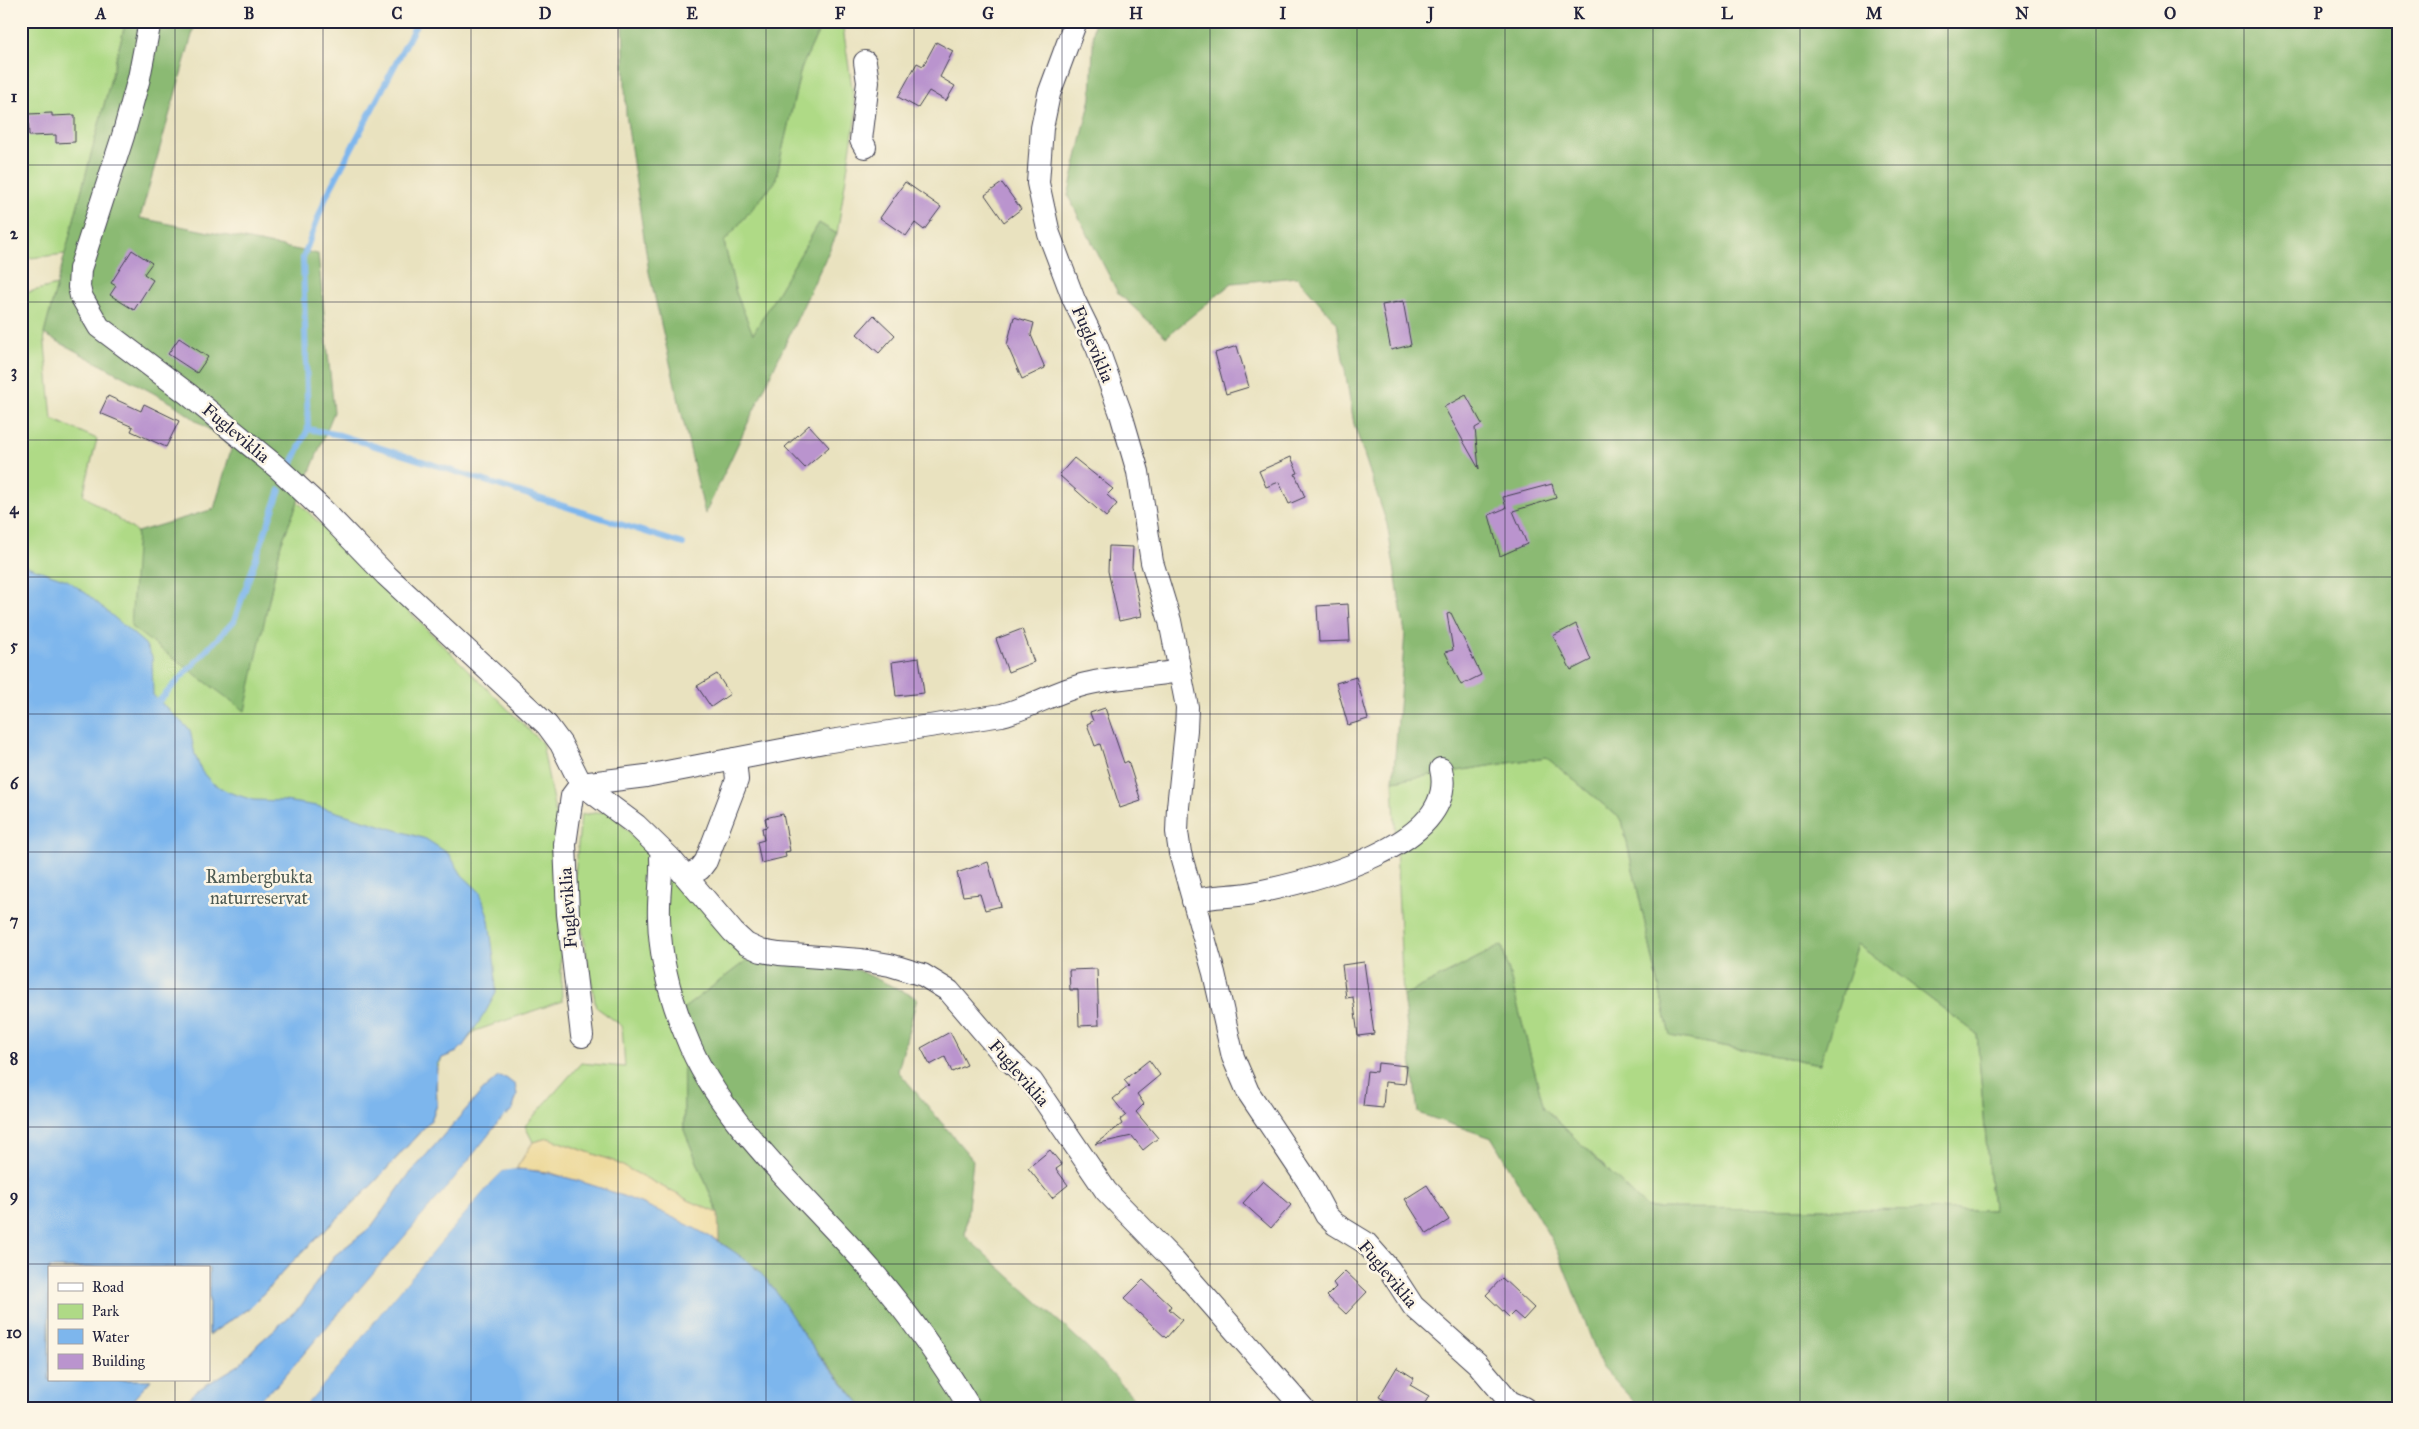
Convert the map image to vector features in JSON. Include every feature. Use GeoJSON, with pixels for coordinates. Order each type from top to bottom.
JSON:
{"type":"FeatureCollection","features":[{"type":"Feature","properties":{"kind":"street","name":"Fugleviklia"},"geometry":{"type":"LineString","coordinates":[[150,21],[139,78],[123,136],[80,269],[79,287],[86,308],[99,327],[188,394],[286,475],[322,509],[386,575],[531,709],[560,744],[582,784],[636,825],[687,876],[739,939],[753,948],[779,954],[861,960],[890,965],[923,975],[949,991],[1002,1053],[1032,1082],[1106,1191],[1179,1267],[1303,1408]]}},
{"type":"Feature","properties":{"kind":"street","name":"Fugleviklia"},"geometry":{"type":"LineString","coordinates":[[1076,21],[1049,94],[1042,128],[1038,183],[1041,206],[1057,257],[1097,347],[1129,440],[1142,495],[1152,562],[1170,621],[1184,689],[1186,730],[1177,832],[1180,854],[1214,973],[1233,1057],[1242,1080],[1255,1104],[1309,1183],[1322,1208],[1335,1224],[1366,1243],[1389,1269],[1413,1306],[1477,1363],[1510,1402],[1524,1408]]}},
{"type":"Feature","properties":{"kind":"street"},"geometry":{"type":"LineString","coordinates":[[865,62],[868,82],[861,140],[865,147]]}},
{"type":"Feature","properties":{"kind":"street"},"geometry":{"type":"LineString","coordinates":[[582,784],[646,776],[824,742],[1002,715],[1026,708],[1084,684],[1109,678],[1179,671]]}},
{"type":"Feature","properties":{"kind":"street"},"geometry":{"type":"LineString","coordinates":[[687,876],[700,868],[706,861],[737,780],[735,759]]}},
{"type":"Feature","properties":{"kind":"street"},"geometry":{"type":"LineString","coordinates":[[1193,901],[1203,898],[1220,898],[1255,893],[1373,858],[1418,830],[1431,816],[1438,806],[1443,793],[1444,782],[1441,769]]}},
{"type":"Feature","properties":{"kind":"street","name":"Fugleviklia"},"geometry":{"type":"LineString","coordinates":[[582,784],[572,796],[565,844],[565,881],[582,1036]]}},
{"type":"Feature","properties":{"kind":"street"},"geometry":{"type":"LineString","coordinates":[[664,853],[661,858],[659,917],[661,947],[685,1034],[700,1067],[730,1111],[766,1155],[872,1270],[945,1368],[970,1408]]}},
{"type":"Feature","properties":{"kind":"green space"},"geometry":{"type":"Polygon","coordinates":[[[21,21],[126,21],[65,254],[21,259],[21,100],[27,72],[21,71],[21,21]]]}},
{"type":"Feature","properties":{"kind":"green space"},"geometry":{"type":"Polygon","coordinates":[[[126,21],[196,21],[140,218],[318,254],[334,412],[281,544],[245,711],[131,627],[137,532],[214,509],[232,446],[172,403],[44,334],[126,21]]]}},
{"type":"Feature","properties":{"kind":"green space"},"geometry":{"type":"Polygon","coordinates":[[[623,21],[823,21],[801,69],[775,182],[724,242],[736,293],[753,334],[819,223],[837,234],[705,514],[649,272],[626,114],[623,21]]]}},
{"type":"Feature","properties":{"kind":"green space"},"geometry":{"type":"Polygon","coordinates":[[[823,21],[842,21],[856,114],[837,234],[819,223],[753,335],[736,293],[724,242],[775,182],[801,69],[823,21]]]}},
{"type":"Feature","properties":{"kind":"green space"},"geometry":{"type":"Polygon","coordinates":[[[1094,21],[2398,21],[2398,1408],[1640,1408],[1602,1367],[1558,1251],[1492,1138],[1418,1113],[1403,996],[1502,945],[1544,1108],[1647,1208],[1992,1210],[1977,1034],[1858,944],[1820,1064],[1670,1036],[1622,820],[1546,757],[1393,781],[1405,633],[1387,524],[1354,424],[1337,323],[1297,277],[1232,283],[1166,337],[1118,293],[1068,196],[1091,98],[1094,21]]]}},
{"type":"Feature","properties":{"kind":"green space","name":"Rambergbukta naturreservat"},"geometry":{"type":"Polygon","coordinates":[[[57,285],[44,334],[52,419],[97,439],[83,495],[137,532],[136,552],[267,609],[281,544],[298,502],[542,743],[556,817],[562,1001],[475,1031],[457,1052],[442,1058],[436,1071],[437,1105],[431,1120],[371,1186],[291,1263],[252,1306],[210,1334],[210,1266],[48,1266],[48,1382],[149,1382],[125,1408],[21,1408],[21,294],[57,285]]]}},
{"type":"Feature","properties":{"kind":"green space"},"geometry":{"type":"Polygon","coordinates":[[[1546,757],[1622,820],[1670,1036],[1819,1064],[1858,944],[1977,1034],[1992,1210],[1647,1208],[1544,1108],[1502,945],[1403,996],[1393,781],[1546,757]]]}},
{"type":"Feature","properties":{"kind":"green space"},"geometry":{"type":"Polygon","coordinates":[[[609,811],[696,901],[747,960],[683,1009],[684,1130],[718,1213],[690,1201],[613,1161],[548,1138],[533,1142],[525,1126],[581,1063],[625,1067],[622,1026],[596,1007],[574,884],[581,815],[609,811]]]}},
{"type":"Feature","properties":{"kind":"green space"},"geometry":{"type":"Polygon","coordinates":[[[747,960],[858,970],[917,998],[898,1071],[973,1160],[965,1236],[1088,1348],[1143,1408],[864,1408],[808,1341],[773,1288],[755,1267],[719,1241],[718,1213],[684,1130],[683,1009],[747,960]]]}},
{"type":"Feature","properties":{"kind":"sand"},"geometry":{"type":"Polygon","coordinates":[[[548,1138],[613,1161],[690,1201],[718,1213],[719,1241],[628,1199],[549,1172],[516,1169],[533,1142],[548,1138]]]}},
{"type":"Feature","properties":{"kind":"water","name":"Rambergbukta naturreservat"},"geometry":{"type":"Polygon","coordinates":[[[21,564],[67,580],[87,594],[145,644],[152,657],[153,695],[190,730],[195,755],[202,772],[212,783],[228,792],[253,800],[284,801],[317,806],[426,839],[449,854],[462,875],[480,892],[489,920],[496,993],[463,1046],[457,1052],[442,1058],[437,1064],[437,1105],[431,1120],[371,1186],[291,1263],[252,1306],[210,1334],[210,1266],[48,1266],[48,1382],[149,1382],[125,1408],[21,1408],[21,564]]]}},
{"type":"Feature","properties":{"kind":"water"},"geometry":{"type":"Polygon","coordinates":[[[498,1077],[506,1078],[515,1085],[517,1094],[513,1109],[497,1124],[454,1179],[276,1386],[264,1395],[255,1408],[180,1408],[196,1391],[239,1365],[258,1344],[301,1306],[334,1256],[371,1227],[407,1177],[483,1090],[498,1077]]]}},
{"type":"Feature","properties":{"kind":"water"},"geometry":{"type":"Polygon","coordinates":[[[510,1169],[536,1171],[602,1188],[672,1217],[733,1251],[754,1267],[770,1283],[808,1341],[864,1408],[303,1408],[491,1183],[503,1171],[510,1169]]]}},
{"type":"Feature","properties":{"kind":"pier"},"geometry":{"type":"Polygon","coordinates":[[[506,1114],[506,1117],[456,1181],[278,1387],[255,1408],[264,1395],[277,1386],[454,1179],[506,1114]]]}},
{"type":"Feature","properties":{"kind":"pier"},"geometry":{"type":"Polygon","coordinates":[[[517,1166],[516,1169],[503,1171],[491,1183],[383,1310],[342,1363],[303,1408],[300,1408],[340,1362],[381,1308],[489,1182],[502,1169],[517,1166]]]}},
{"type":"Feature","properties":{"kind":"building"},"geometry":{"type":"Polygon","coordinates":[[[936,42],[953,51],[940,77],[955,86],[946,101],[929,91],[918,108],[898,97],[917,63],[923,66],[936,42]]]}},
{"type":"Feature","properties":{"kind":"building"},"geometry":{"type":"Polygon","coordinates":[[[52,113],[52,116],[75,115],[75,142],[56,143],[56,135],[29,136],[28,114],[52,113]]]}},
{"type":"Feature","properties":{"kind":"building"},"geometry":{"type":"Polygon","coordinates":[[[905,182],[941,207],[924,230],[915,223],[906,236],[880,218],[905,182]]]}},
{"type":"Feature","properties":{"kind":"building"},"geometry":{"type":"Polygon","coordinates":[[[1002,183],[1021,209],[1004,222],[985,195],[1002,183]]]}},
{"type":"Feature","properties":{"kind":"building"},"geometry":{"type":"Polygon","coordinates":[[[132,250],[152,263],[144,274],[153,280],[134,310],[110,295],[116,286],[111,283],[132,250]]]}},
{"type":"Feature","properties":{"kind":"building"},"geometry":{"type":"Polygon","coordinates":[[[1403,301],[1411,345],[1391,350],[1382,305],[1403,301]]]}},
{"type":"Feature","properties":{"kind":"building"},"geometry":{"type":"Polygon","coordinates":[[[874,315],[895,335],[879,353],[857,334],[874,315]]]}},
{"type":"Feature","properties":{"kind":"building"},"geometry":{"type":"Polygon","coordinates":[[[1014,317],[1034,323],[1031,335],[1045,368],[1022,379],[1007,345],[1014,317]]]}},
{"type":"Feature","properties":{"kind":"building"},"geometry":{"type":"Polygon","coordinates":[[[179,338],[208,357],[197,373],[168,354],[179,338]]]}},
{"type":"Feature","properties":{"kind":"building"},"geometry":{"type":"Polygon","coordinates":[[[1237,346],[1249,387],[1226,394],[1215,353],[1237,346]]]}},
{"type":"Feature","properties":{"kind":"building"},"geometry":{"type":"Polygon","coordinates":[[[1466,395],[1482,424],[1475,428],[1479,469],[1444,407],[1466,395]]]}},
{"type":"Feature","properties":{"kind":"building"},"geometry":{"type":"Polygon","coordinates":[[[108,396],[141,411],[144,404],[179,421],[166,447],[131,431],[133,427],[100,413],[108,396]]]}},
{"type":"Feature","properties":{"kind":"building"},"geometry":{"type":"Polygon","coordinates":[[[809,425],[829,447],[805,468],[785,447],[809,425]]]}},
{"type":"Feature","properties":{"kind":"building"},"geometry":{"type":"Polygon","coordinates":[[[1291,457],[1298,473],[1295,474],[1305,497],[1289,504],[1279,482],[1266,487],[1259,471],[1291,457]]]}},
{"type":"Feature","properties":{"kind":"building"},"geometry":{"type":"Polygon","coordinates":[[[1074,458],[1113,489],[1107,495],[1117,504],[1106,517],[1059,475],[1074,458]]]}},
{"type":"Feature","properties":{"kind":"building"},"geometry":{"type":"Polygon","coordinates":[[[1552,484],[1556,498],[1513,511],[1527,544],[1500,556],[1489,515],[1506,508],[1503,497],[1552,484]]]}},
{"type":"Feature","properties":{"kind":"building"},"geometry":{"type":"Polygon","coordinates":[[[1109,546],[1133,547],[1132,567],[1142,616],[1119,621],[1108,571],[1109,546]]]}},
{"type":"Feature","properties":{"kind":"building"},"geometry":{"type":"Polygon","coordinates":[[[1348,604],[1350,641],[1319,642],[1317,606],[1348,604]]]}},
{"type":"Feature","properties":{"kind":"building"},"geometry":{"type":"Polygon","coordinates":[[[1451,613],[1481,675],[1461,685],[1445,652],[1453,650],[1447,614],[1451,613]]]}},
{"type":"Feature","properties":{"kind":"building"},"geometry":{"type":"Polygon","coordinates":[[[1576,624],[1591,660],[1571,670],[1553,636],[1576,624]]]}},
{"type":"Feature","properties":{"kind":"building"},"geometry":{"type":"Polygon","coordinates":[[[1022,629],[1034,662],[1008,672],[996,639],[1022,629]]]}},
{"type":"Feature","properties":{"kind":"building"},"geometry":{"type":"Polygon","coordinates":[[[919,658],[924,693],[896,696],[892,662],[919,658]]]}},
{"type":"Feature","properties":{"kind":"building"},"geometry":{"type":"Polygon","coordinates":[[[717,674],[730,694],[711,707],[697,686],[717,674]]]}},
{"type":"Feature","properties":{"kind":"building"},"geometry":{"type":"Polygon","coordinates":[[[1356,677],[1368,719],[1348,725],[1336,683],[1356,677]]]}},
{"type":"Feature","properties":{"kind":"building"},"geometry":{"type":"Polygon","coordinates":[[[1105,708],[1124,763],[1128,761],[1141,801],[1120,808],[1100,744],[1095,746],[1087,724],[1093,721],[1090,713],[1105,708]]]}},
{"type":"Feature","properties":{"kind":"building"},"geometry":{"type":"Polygon","coordinates":[[[783,814],[790,851],[785,852],[786,857],[761,863],[757,842],[764,840],[762,828],[767,827],[765,818],[783,814]]]}},
{"type":"Feature","properties":{"kind":"building"},"geometry":{"type":"Polygon","coordinates":[[[988,862],[1001,906],[985,910],[980,894],[963,896],[957,873],[988,862]]]}},
{"type":"Feature","properties":{"kind":"building"},"geometry":{"type":"Polygon","coordinates":[[[1364,962],[1374,1034],[1358,1036],[1353,997],[1346,998],[1342,965],[1364,962]]]}},
{"type":"Feature","properties":{"kind":"building"},"geometry":{"type":"Polygon","coordinates":[[[1097,969],[1099,1025],[1079,1026],[1078,990],[1070,990],[1069,970],[1097,969]]]}},
{"type":"Feature","properties":{"kind":"building"},"geometry":{"type":"Polygon","coordinates":[[[950,1032],[967,1065],[952,1072],[945,1057],[930,1065],[921,1048],[950,1032]]]}},
{"type":"Feature","properties":{"kind":"building"},"geometry":{"type":"Polygon","coordinates":[[[1149,1060],[1160,1075],[1137,1094],[1144,1104],[1136,1112],[1158,1138],[1143,1150],[1132,1136],[1095,1144],[1122,1124],[1120,1120],[1126,1115],[1113,1099],[1129,1086],[1124,1080],[1149,1060]]]}},
{"type":"Feature","properties":{"kind":"building"},"geometry":{"type":"Polygon","coordinates":[[[1378,1063],[1407,1066],[1405,1084],[1385,1082],[1383,1108],[1363,1106],[1367,1071],[1377,1072],[1378,1063]]]}},
{"type":"Feature","properties":{"kind":"building"},"geometry":{"type":"Polygon","coordinates":[[[1050,1150],[1062,1165],[1056,1169],[1068,1185],[1052,1198],[1028,1168],[1050,1150]]]}},
{"type":"Feature","properties":{"kind":"building"},"geometry":{"type":"Polygon","coordinates":[[[1263,1181],[1291,1205],[1271,1228],[1243,1203],[1263,1181]]]}},
{"type":"Feature","properties":{"kind":"building"},"geometry":{"type":"Polygon","coordinates":[[[1427,1185],[1449,1220],[1427,1234],[1405,1199],[1427,1185]]]}},
{"type":"Feature","properties":{"kind":"building"},"geometry":{"type":"Polygon","coordinates":[[[1345,1271],[1367,1292],[1346,1314],[1327,1296],[1336,1287],[1333,1283],[1345,1271]]]}},
{"type":"Feature","properties":{"kind":"building"},"geometry":{"type":"Polygon","coordinates":[[[1502,1278],[1534,1308],[1523,1320],[1514,1312],[1509,1317],[1486,1295],[1502,1278]]]}},
{"type":"Feature","properties":{"kind":"building"},"geometry":{"type":"Polygon","coordinates":[[[1143,1280],[1171,1306],[1169,1309],[1182,1320],[1166,1338],[1124,1299],[1143,1280]]]}},
{"type":"Feature","properties":{"kind":"building"},"geometry":{"type":"Polygon","coordinates":[[[1397,1367],[1414,1378],[1410,1385],[1429,1396],[1422,1408],[1398,1408],[1379,1397],[1397,1367]]]}},
{"type":"Feature","properties":{"kind":"waterway"},"geometry":{"type":"LineString","coordinates":[[292,463],[308,429],[303,258],[326,197],[418,21]]}},
{"type":"Feature","properties":{"kind":"waterway"},"geometry":{"type":"LineString","coordinates":[[308,429],[340,435],[683,544]]}},
{"type":"Feature","properties":{"kind":"waterway"},"geometry":{"type":"LineString","coordinates":[[159,701],[234,621],[280,490]]}}]}
